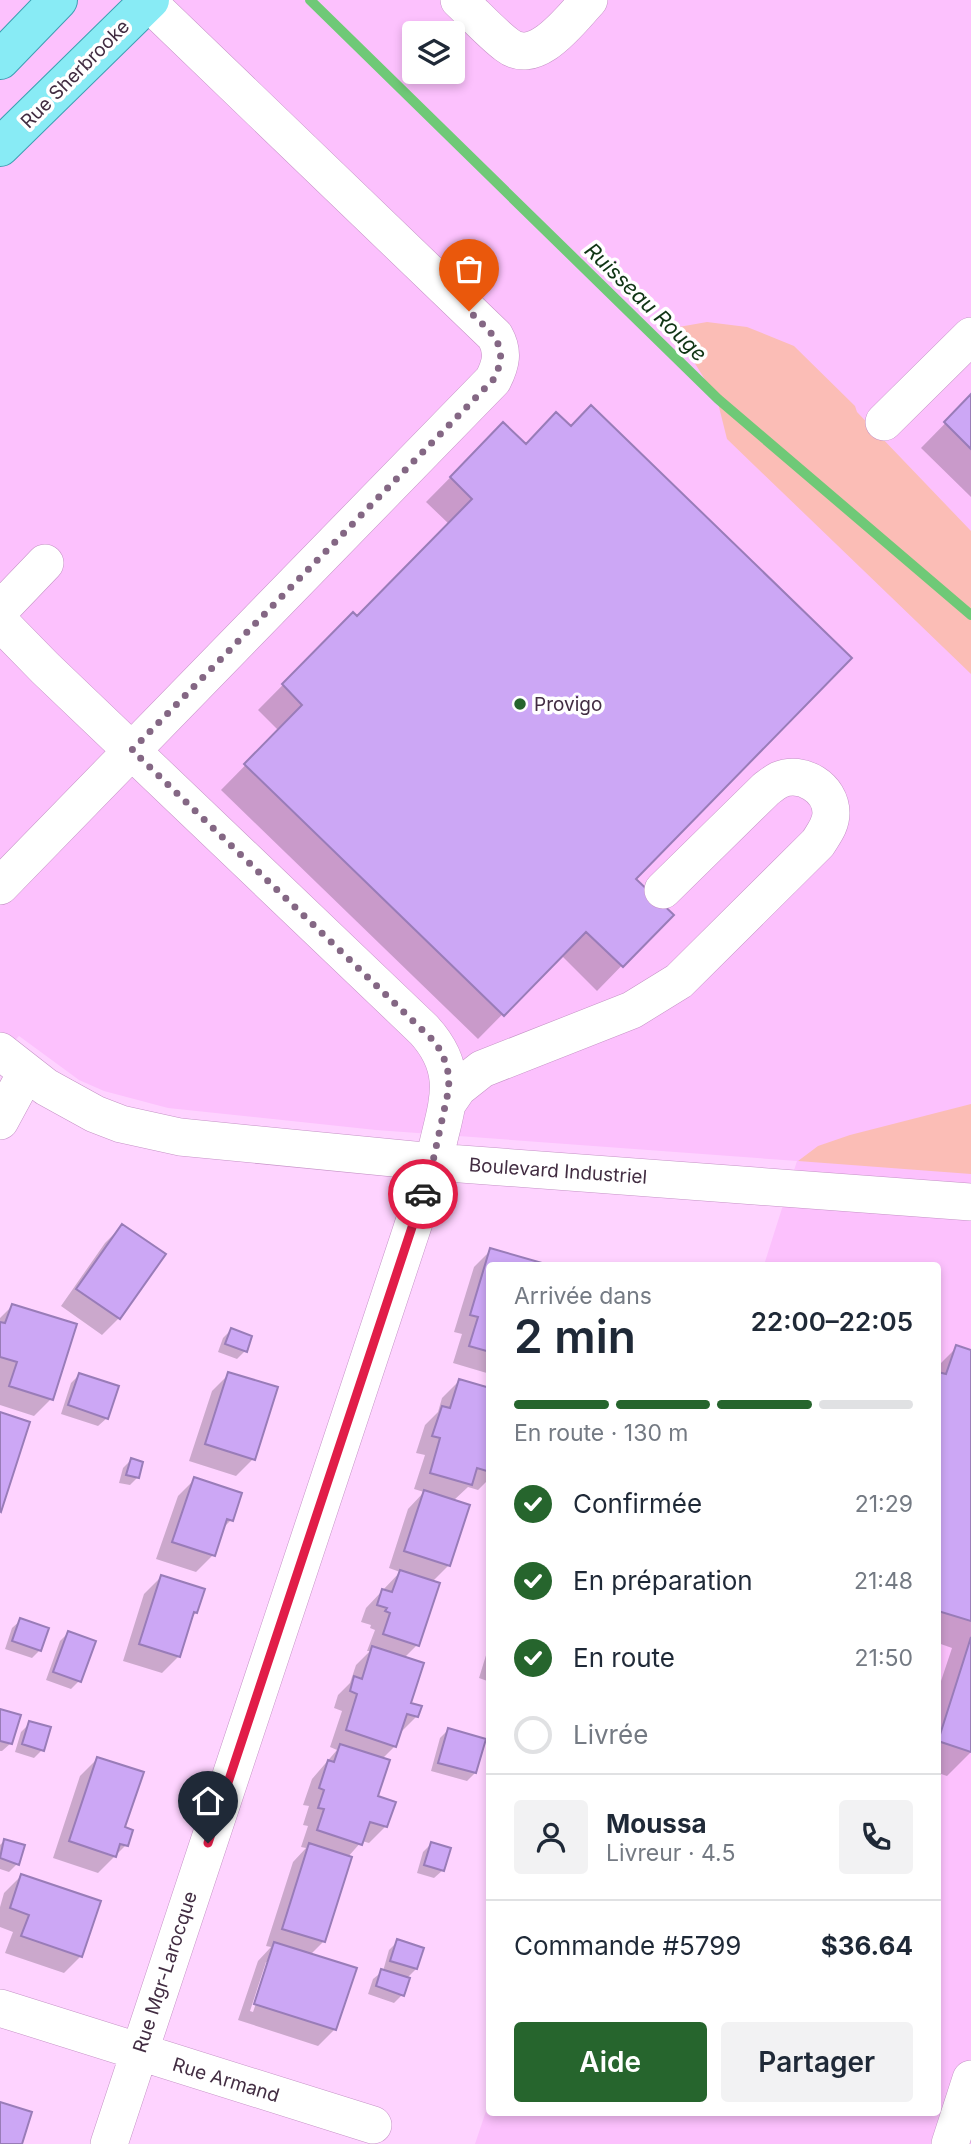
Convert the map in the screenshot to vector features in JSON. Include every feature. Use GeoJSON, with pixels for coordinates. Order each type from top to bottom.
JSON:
{"type":"FeatureCollection","features":[{"type":"Feature","properties":{"kind":"main road"},"geometry":{"type":"LineString","coordinates":[[0,60],[58,0]]}},
{"type":"Feature","properties":{"kind":"main road","name":"Rue Sherbrooke"},"geometry":{"type":"LineString","coordinates":[[0,148],[149,1]]}},
{"type":"Feature","properties":{"kind":"street"},"geometry":{"type":"LineString","coordinates":[[459,0],[508,46],[515,50],[531,51],[551,38],[589,0]]}},
{"type":"Feature","properties":{"kind":"street"},"geometry":{"type":"LineString","coordinates":[[0,886],[493,380],[501,363],[495,336],[149,1]]}},
{"type":"Feature","properties":{"kind":"street"},"geometry":{"type":"LineString","coordinates":[[884,422],[971,335]]}},
{"type":"Feature","properties":{"kind":"street"},"geometry":{"type":"LineString","coordinates":[[0,610],[45,563]]}},
{"type":"Feature","properties":{"kind":"street"},"geometry":{"type":"LineString","coordinates":[[0,622],[435,1042],[443,1055],[448,1072],[447,1104]]}},
{"type":"Feature","properties":{"kind":"street"},"geometry":{"type":"LineString","coordinates":[[447,1104],[458,1088],[482,1069],[623,1014],[679,981],[818,843],[830,820],[831,811],[826,795],[814,782],[797,777],[780,779],[766,789],[663,890]]}},
{"type":"Feature","properties":{"kind":"street"},"geometry":{"type":"LineString","coordinates":[[0,1121],[13,1062]]}},
{"type":"Feature","properties":{"kind":"street","name":"Boulevard Industriel"},"geometry":{"type":"LineString","coordinates":[[13,1062],[70,1102],[95,1114],[151,1132],[237,1144],[433,1161],[971,1202]]}},
{"type":"Feature","properties":{"kind":"street","name":"Rue Mgr-Larocque"},"geometry":{"type":"LineString","coordinates":[[109,2144],[433,1161],[447,1104]]}},
{"type":"Feature","properties":{"kind":"street","name":"Rue Armand"},"geometry":{"type":"LineString","coordinates":[[0,2008],[373,2125]]}},
{"type":"Feature","properties":{"kind":"street"},"geometry":{"type":"LineString","coordinates":[[950,2144],[971,2079]]}},
{"type":"Feature","properties":{"kind":"shaded area"},"geometry":{"type":"Polygon","coordinates":[[[0,0],[971,0],[971,2144],[475,2144],[486,2111],[486,2116],[941,2116],[941,1262],[765,1262],[797,1161],[376,1130],[168,1108],[104,1091],[79,1080],[19,1036],[0,1056],[0,0]]]}},
{"type":"Feature","properties":{"kind":"shaded area"},"geometry":{"type":"Polygon","coordinates":[[[707,322],[747,327],[794,346],[855,406],[857,412],[971,531],[971,674],[727,439],[717,399],[673,328],[707,322]]]}},
{"type":"Feature","properties":{"kind":"shaded area"},"geometry":{"type":"Polygon","coordinates":[[[971,1104],[971,1174],[798,1161],[818,1146],[850,1135],[971,1104]]]}},
{"type":"Feature","properties":{"kind":"building"},"geometry":{"type":"Polygon","coordinates":[[[971,394],[971,449],[944,422],[971,394]]]}},
{"type":"Feature","properties":{"kind":"building"},"geometry":{"type":"Polygon","coordinates":[[[591,405],[852,658],[636,879],[674,915],[623,967],[586,932],[504,1016],[244,764],[302,705],[282,684],[353,612],[357,616],[472,499],[450,477],[503,422],[526,444],[556,412],[571,426],[591,405]]]}},
{"type":"Feature","properties":{"kind":"building"},"geometry":{"type":"Polygon","coordinates":[[[122,1224],[166,1254],[120,1319],[76,1289],[122,1224]]]}},
{"type":"Feature","properties":{"kind":"building"},"geometry":{"type":"Polygon","coordinates":[[[490,1248],[539,1262],[486,1262],[486,1351],[469,1346],[478,1317],[470,1315],[490,1248]]]}},
{"type":"Feature","properties":{"kind":"building"},"geometry":{"type":"Polygon","coordinates":[[[12,1304],[77,1324],[53,1400],[9,1386],[17,1362],[0,1357],[0,1322],[5,1323],[12,1304]]]}},
{"type":"Feature","properties":{"kind":"building"},"geometry":{"type":"Polygon","coordinates":[[[231,1328],[252,1336],[247,1352],[225,1344],[231,1328]]]}},
{"type":"Feature","properties":{"kind":"building"},"geometry":{"type":"Polygon","coordinates":[[[956,1345],[971,1350],[971,1621],[941,1612],[941,1373],[946,1374],[956,1345]]]}},
{"type":"Feature","properties":{"kind":"building"},"geometry":{"type":"Polygon","coordinates":[[[228,1372],[278,1387],[255,1460],[205,1444],[228,1372]]]}},
{"type":"Feature","properties":{"kind":"building"},"geometry":{"type":"Polygon","coordinates":[[[79,1373],[119,1386],[108,1419],[68,1405],[79,1373]]]}},
{"type":"Feature","properties":{"kind":"building"},"geometry":{"type":"Polygon","coordinates":[[[459,1379],[486,1387],[486,1471],[477,1468],[472,1485],[430,1473],[440,1438],[432,1436],[442,1406],[450,1408],[459,1379]]]}},
{"type":"Feature","properties":{"kind":"building"},"geometry":{"type":"Polygon","coordinates":[[[0,1412],[30,1422],[1,1512],[0,1511],[0,1412]]]}},
{"type":"Feature","properties":{"kind":"building"},"geometry":{"type":"Polygon","coordinates":[[[131,1458],[143,1462],[139,1478],[126,1475],[131,1458]]]}},
{"type":"Feature","properties":{"kind":"building"},"geometry":{"type":"Polygon","coordinates":[[[194,1477],[242,1493],[233,1521],[227,1519],[215,1556],[172,1542],[194,1477]]]}},
{"type":"Feature","properties":{"kind":"building"},"geometry":{"type":"Polygon","coordinates":[[[424,1490],[470,1505],[450,1566],[404,1551],[424,1490]]]}},
{"type":"Feature","properties":{"kind":"building"},"geometry":{"type":"Polygon","coordinates":[[[400,1570],[440,1583],[419,1646],[383,1634],[390,1613],[385,1611],[387,1608],[377,1605],[382,1589],[392,1592],[400,1570]]]}},
{"type":"Feature","properties":{"kind":"building"},"geometry":{"type":"Polygon","coordinates":[[[161,1575],[205,1589],[197,1613],[194,1612],[180,1657],[139,1644],[161,1575]]]}},
{"type":"Feature","properties":{"kind":"building"},"geometry":{"type":"Polygon","coordinates":[[[20,1618],[49,1628],[41,1651],[12,1641],[20,1618]]]}},
{"type":"Feature","properties":{"kind":"building"},"geometry":{"type":"Polygon","coordinates":[[[68,1631],[96,1641],[81,1682],[53,1672],[68,1631]]]}},
{"type":"Feature","properties":{"kind":"building"},"geometry":{"type":"Polygon","coordinates":[[[971,1637],[971,1752],[941,1742],[941,1732],[971,1637]]]}},
{"type":"Feature","properties":{"kind":"building"},"geometry":{"type":"Polygon","coordinates":[[[372,1646],[424,1663],[411,1703],[422,1706],[418,1717],[407,1714],[396,1747],[346,1730],[357,1694],[350,1691],[354,1676],[362,1679],[372,1646]]]}},
{"type":"Feature","properties":{"kind":"building"},"geometry":{"type":"Polygon","coordinates":[[[0,1709],[21,1715],[12,1744],[0,1741],[0,1709]]]}},
{"type":"Feature","properties":{"kind":"building"},"geometry":{"type":"Polygon","coordinates":[[[29,1721],[51,1727],[44,1751],[22,1744],[29,1721]]]}},
{"type":"Feature","properties":{"kind":"building"},"geometry":{"type":"Polygon","coordinates":[[[448,1728],[486,1739],[476,1773],[438,1763],[448,1728]]]}},
{"type":"Feature","properties":{"kind":"building"},"geometry":{"type":"Polygon","coordinates":[[[340,1744],[390,1760],[378,1796],[396,1802],[387,1827],[370,1822],[362,1845],[317,1830],[324,1809],[318,1808],[324,1790],[319,1788],[328,1760],[334,1762],[340,1744]]]}},
{"type":"Feature","properties":{"kind":"building"},"geometry":{"type":"Polygon","coordinates":[[[97,1757],[144,1772],[125,1827],[133,1830],[128,1846],[120,1844],[116,1857],[69,1841],[97,1757]]]}},
{"type":"Feature","properties":{"kind":"building"},"geometry":{"type":"Polygon","coordinates":[[[4,1839],[25,1845],[19,1865],[0,1858],[4,1839]]]}},
{"type":"Feature","properties":{"kind":"building"},"geometry":{"type":"Polygon","coordinates":[[[431,1842],[451,1848],[444,1871],[424,1865],[431,1842]]]}},
{"type":"Feature","properties":{"kind":"building"},"geometry":{"type":"Polygon","coordinates":[[[309,1843],[352,1857],[325,1942],[282,1929],[309,1843]]]}},
{"type":"Feature","properties":{"kind":"building"},"geometry":{"type":"Polygon","coordinates":[[[21,1874],[101,1901],[82,1957],[21,1936],[29,1915],[10,1908],[21,1874]]]}},
{"type":"Feature","properties":{"kind":"building"},"geometry":{"type":"Polygon","coordinates":[[[397,1939],[424,1948],[417,1969],[390,1961],[397,1939]]]}},
{"type":"Feature","properties":{"kind":"building"},"geometry":{"type":"Polygon","coordinates":[[[274,1942],[357,1968],[336,2030],[254,2004],[274,1942]]]}},
{"type":"Feature","properties":{"kind":"building"},"geometry":{"type":"Polygon","coordinates":[[[381,1969],[410,1978],[404,1996],[376,1986],[381,1969]]]}},
{"type":"Feature","properties":{"kind":"building"},"geometry":{"type":"Polygon","coordinates":[[[0,2102],[32,2112],[22,2144],[0,2144],[0,2102]]]}},
{"type":"Feature","properties":{"kind":"waterway","name":"Ruisseau Rouge"},"geometry":{"type":"LineString","coordinates":[[310,0],[718,399],[971,615]]}},
{"type":"Feature","properties":{"kind":"way so far"},"geometry":{"type":"LineString","coordinates":[[423,1194],[449,1088],[443,1055],[435,1042],[132,750],[493,380],[501,363],[500,345],[495,336],[469,311]]}},
{"type":"Feature","properties":{"kind":"place","name":"Provigo"},"geometry":{"type":"Point","coordinates":[520,704]}},
{"type":"Feature","properties":{"kind":"route"},"geometry":{"type":"LineString","coordinates":[[208,1843],[423,1194]]}}]}
